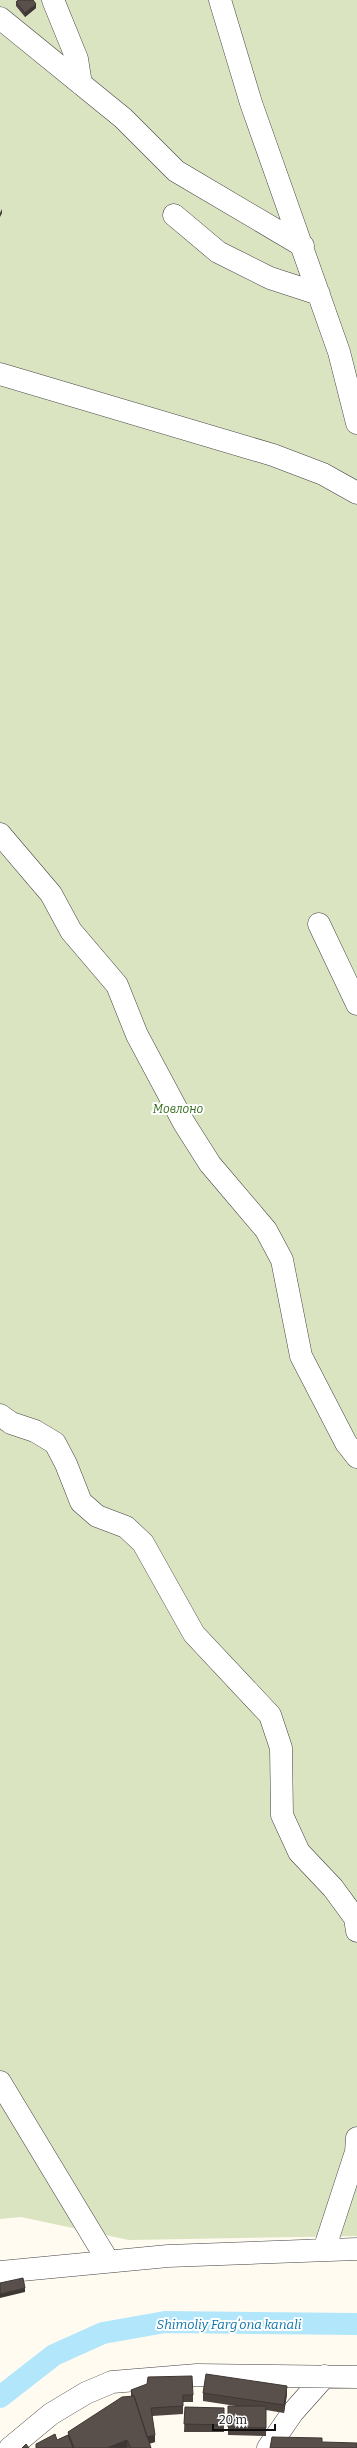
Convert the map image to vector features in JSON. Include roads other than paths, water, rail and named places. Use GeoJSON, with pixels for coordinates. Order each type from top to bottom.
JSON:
{"type":"FeatureCollection","features":[{"type":"Feature","properties":{"kind":"street"},"geometry":{"type":"LineString","coordinates":[[54,0],[77,59],[80,84]]}},
{"type":"Feature","properties":{"kind":"street"},"geometry":{"type":"LineString","coordinates":[[220,0],[251,103],[303,246],[339,352],[357,423]]}},
{"type":"Feature","properties":{"kind":"street"},"geometry":{"type":"LineString","coordinates":[[0,18],[123,118],[176,171],[303,246]]}},
{"type":"Feature","properties":{"kind":"street"},"geometry":{"type":"LineString","coordinates":[[174,215],[218,252],[270,278],[319,294]]}},
{"type":"Feature","properties":{"kind":"street"},"geometry":{"type":"LineString","coordinates":[[0,374],[274,455],[323,474],[357,494]]}},
{"type":"Feature","properties":{"kind":"street"},"geometry":{"type":"LineString","coordinates":[[0,834],[51,894],[71,931],[117,986],[137,1035],[184,1123],[210,1164],[266,1230],[282,1260],[301,1356],[346,1443],[357,1457]]}},
{"type":"Feature","properties":{"kind":"street"},"geometry":{"type":"LineString","coordinates":[[320,924],[357,1004]]}},
{"type":"Feature","properties":{"kind":"street"},"geometry":{"type":"LineString","coordinates":[[0,1415],[11,1423],[35,1431],[55,1443],[66,1464],[80,1502],[97,1516],[126,1526],[143,1543],[194,1634],[270,1715],[281,1748],[282,1815],[299,1852],[333,1888],[354,1918],[357,1931]]}},
{"type":"Feature","properties":{"kind":"street"},"geometry":{"type":"LineString","coordinates":[[0,2082],[108,2261]]}},
{"type":"Feature","properties":{"kind":"street"},"geometry":{"type":"LineString","coordinates":[[324,2250],[356,2152],[357,2138]]}},
{"type":"Feature","properties":{"kind":"street"},"geometry":{"type":"LineString","coordinates":[[0,2272],[168,2256],[357,2249]]}},
{"type":"Feature","properties":{"kind":"street"},"geometry":{"type":"LineString","coordinates":[[10,2448],[51,2414],[86,2393],[112,2382],[196,2375],[357,2376]]}},
{"type":"Feature","properties":{"kind":"street"},"geometry":{"type":"LineString","coordinates":[[268,2448],[293,2412],[325,2376]]}},
{"type":"Feature","properties":{"kind":"waterway","name":"Shimoliy Fargʻona kanali"},"geometry":{"type":"LineString","coordinates":[[0,2397],[54,2355],[103,2333],[165,2322],[357,2324]]}},
{"type":"Feature","properties":{"kind":"park label","name":"Мовлоно"},"geometry":{"type":"Point","coordinates":[178,1109]}}]}
